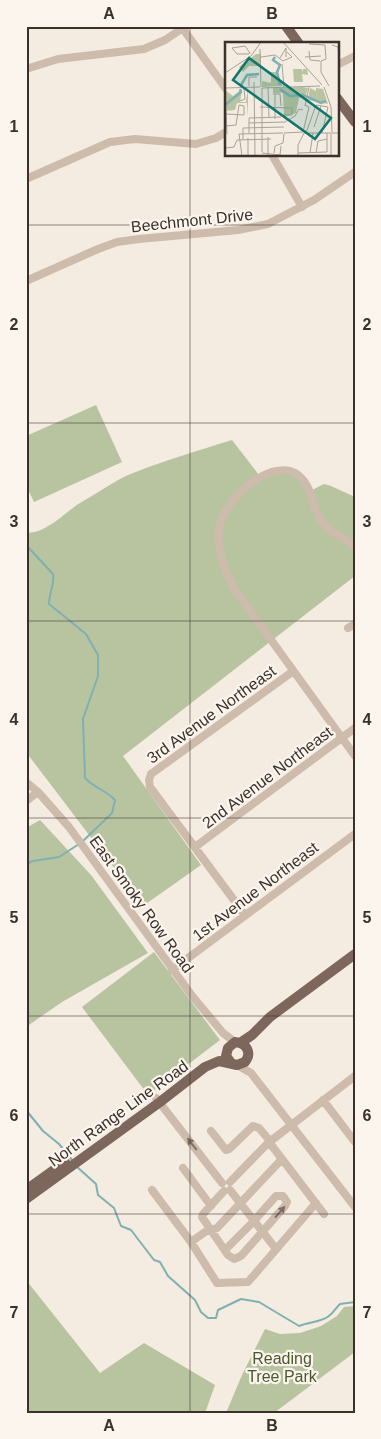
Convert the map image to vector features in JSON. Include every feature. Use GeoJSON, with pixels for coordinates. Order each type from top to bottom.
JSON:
{"type":"FeatureCollection","features":[{"type":"Feature","properties":{"kind":"main road"},"geometry":{"type":"LineString","coordinates":[[286,26],[297,42]]}},
{"type":"Feature","properties":{"kind":"main road"},"geometry":{"type":"LineString","coordinates":[[338,99],[355,122]]}},
{"type":"Feature","properties":{"kind":"main road","name":"North Range Line Road"},"geometry":{"type":"LineString","coordinates":[[158,1100],[202,1064],[252,1035],[263,1022],[355,954]]}},
{"type":"Feature","properties":{"kind":"main road","name":"North Range Line Road"},"geometry":{"type":"LineString","coordinates":[[248,1054],[252,1035]]}},
{"type":"Feature","properties":{"kind":"main road"},"geometry":{"type":"LineString","coordinates":[[245,1045],[248,1054],[242,1064],[234,1064],[226,1056],[232,1046],[245,1045]]}},
{"type":"Feature","properties":{"kind":"main road","name":"North Range Line Road"},"geometry":{"type":"LineString","coordinates":[[26,1199],[61,1169],[210,1065],[219,1062],[234,1064]]}},
{"type":"Feature","properties":{"kind":"main road","name":"North Range Line Road"},"geometry":{"type":"LineString","coordinates":[[26,1190],[61,1169]]}},
{"type":"Feature","properties":{"kind":"street"},"geometry":{"type":"LineString","coordinates":[[26,69],[58,59],[144,49],[165,40],[183,27],[225,88]]}},
{"type":"Feature","properties":{"kind":"street"},"geometry":{"type":"LineString","coordinates":[[338,64],[355,56]]}},
{"type":"Feature","properties":{"kind":"street"},"geometry":{"type":"LineString","coordinates":[[26,179],[110,142],[135,139],[196,144],[216,138],[225,133]]}},
{"type":"Feature","properties":{"kind":"street"},"geometry":{"type":"LineString","coordinates":[[273,156],[302,207]]}},
{"type":"Feature","properties":{"kind":"street","name":"Beechmont Drive"},"geometry":{"type":"LineString","coordinates":[[26,281],[117,242],[256,227],[281,219],[355,172]]}},
{"type":"Feature","properties":{"kind":"street"},"geometry":{"type":"LineString","coordinates":[[355,547],[347,539],[328,530],[319,519],[306,483],[294,473],[276,471],[260,478],[242,490],[229,504],[220,524],[219,545],[223,568],[234,590],[355,756]]}},
{"type":"Feature","properties":{"kind":"street","name":"3rd Avenue Northeast"},"geometry":{"type":"LineString","coordinates":[[195,847],[150,788],[149,780],[151,774],[292,672]]}},
{"type":"Feature","properties":{"kind":"street","name":"2nd Avenue Northeast"},"geometry":{"type":"LineString","coordinates":[[195,847],[355,728]]}},
{"type":"Feature","properties":{"kind":"street","name":"East Smoky Row Road"},"geometry":{"type":"LineString","coordinates":[[26,774],[38,792],[69,827],[172,970],[232,1046]]}},
{"type":"Feature","properties":{"kind":"street","name":"East Smoky Row Road"},"geometry":{"type":"LineString","coordinates":[[26,782],[38,792]]}},
{"type":"Feature","properties":{"kind":"street"},"geometry":{"type":"LineString","coordinates":[[26,801],[38,792]]}},
{"type":"Feature","properties":{"kind":"street","name":"1st Avenue Northeast"},"geometry":{"type":"LineString","coordinates":[[172,970],[355,834]]}},
{"type":"Feature","properties":{"kind":"street"},"geometry":{"type":"LineString","coordinates":[[195,847],[245,915]]}},
{"type":"Feature","properties":{"kind":"street"},"geometry":{"type":"LineString","coordinates":[[248,1054],[251,1073]]}},
{"type":"Feature","properties":{"kind":"street"},"geometry":{"type":"LineString","coordinates":[[234,1064],[251,1073],[355,1207]]}},
{"type":"Feature","properties":{"kind":"street"},"geometry":{"type":"LineString","coordinates":[[225,1250],[276,1196],[285,1197],[287,1202],[285,1206],[241,1256],[234,1259],[230,1257],[225,1250],[212,1231],[202,1217],[203,1214],[226,1186],[270,1141],[355,1076]]}},
{"type":"Feature","properties":{"kind":"street"},"geometry":{"type":"LineString","coordinates":[[158,1100],[276,1249]]}},
{"type":"Feature","properties":{"kind":"street"},"geometry":{"type":"LineString","coordinates":[[323,1100],[355,1142]]}},
{"type":"Feature","properties":{"kind":"street"},"geometry":{"type":"LineString","coordinates":[[211,1131],[226,1150],[230,1149],[250,1128],[254,1126],[259,1128],[324,1214]]}},
{"type":"Feature","properties":{"kind":"street"},"geometry":{"type":"LineString","coordinates":[[191,1242],[205,1232],[217,1228],[282,1159]]}},
{"type":"Feature","properties":{"kind":"street"},"geometry":{"type":"LineString","coordinates":[[183,1168],[211,1206]]}},
{"type":"Feature","properties":{"kind":"street"},"geometry":{"type":"LineString","coordinates":[[152,1190],[191,1242],[217,1283],[248,1282],[316,1203]]}},
{"type":"Feature","properties":{"kind":"green space"},"geometry":{"type":"Polygon","coordinates":[[[96,405],[122,462],[34,502],[26,485],[26,436],[96,405]]]}},
{"type":"Feature","properties":{"kind":"green space"},"geometry":{"type":"Polygon","coordinates":[[[232,440],[259,475],[294,470],[312,490],[324,484],[355,497],[355,576],[123,756],[201,865],[143,906],[26,752],[26,533],[34,532],[50,525],[78,504],[128,475],[232,440]]]}},
{"type":"Feature","properties":{"kind":"green space"},"geometry":{"type":"Polygon","coordinates":[[[40,820],[91,875],[148,953],[62,1002],[26,1027],[26,828],[40,820]]]}},
{"type":"Feature","properties":{"kind":"green space"},"geometry":{"type":"Polygon","coordinates":[[[154,952],[220,1040],[148,1095],[82,1007],[154,952]]]}},
{"type":"Feature","properties":{"kind":"green space"},"geometry":{"type":"Polygon","coordinates":[[[26,1280],[100,1373],[144,1343],[215,1385],[205,1413],[26,1413],[26,1280]]]}},
{"type":"Feature","properties":{"kind":"green space","name":"Reading Tree Park"},"geometry":{"type":"Polygon","coordinates":[[[355,1306],[355,1352],[274,1413],[226,1413],[265,1329],[280,1334],[300,1333],[321,1326],[337,1316],[344,1307],[355,1306]]]}},
{"type":"Feature","properties":{"kind":"waterway"},"geometry":{"type":"LineString","coordinates":[[26,545],[53,574],[49,604],[86,634],[98,655],[98,676],[83,719],[85,778],[115,800],[112,813],[83,841]]}},
{"type":"Feature","properties":{"kind":"waterway"},"geometry":{"type":"LineString","coordinates":[[26,864],[59,857],[79,844]]}},
{"type":"Feature","properties":{"kind":"waterway"},"geometry":{"type":"LineString","coordinates":[[26,1110],[43,1131],[59,1144],[72,1160]]}},
{"type":"Feature","properties":{"kind":"waterway"},"geometry":{"type":"LineString","coordinates":[[76,1166],[96,1184],[98,1195],[114,1208],[121,1226],[131,1230],[154,1260],[160,1262],[168,1276],[195,1300],[201,1312],[208,1318],[216,1318],[218,1310],[241,1299],[259,1302],[299,1326],[326,1318],[340,1304],[355,1302]]}}]}
